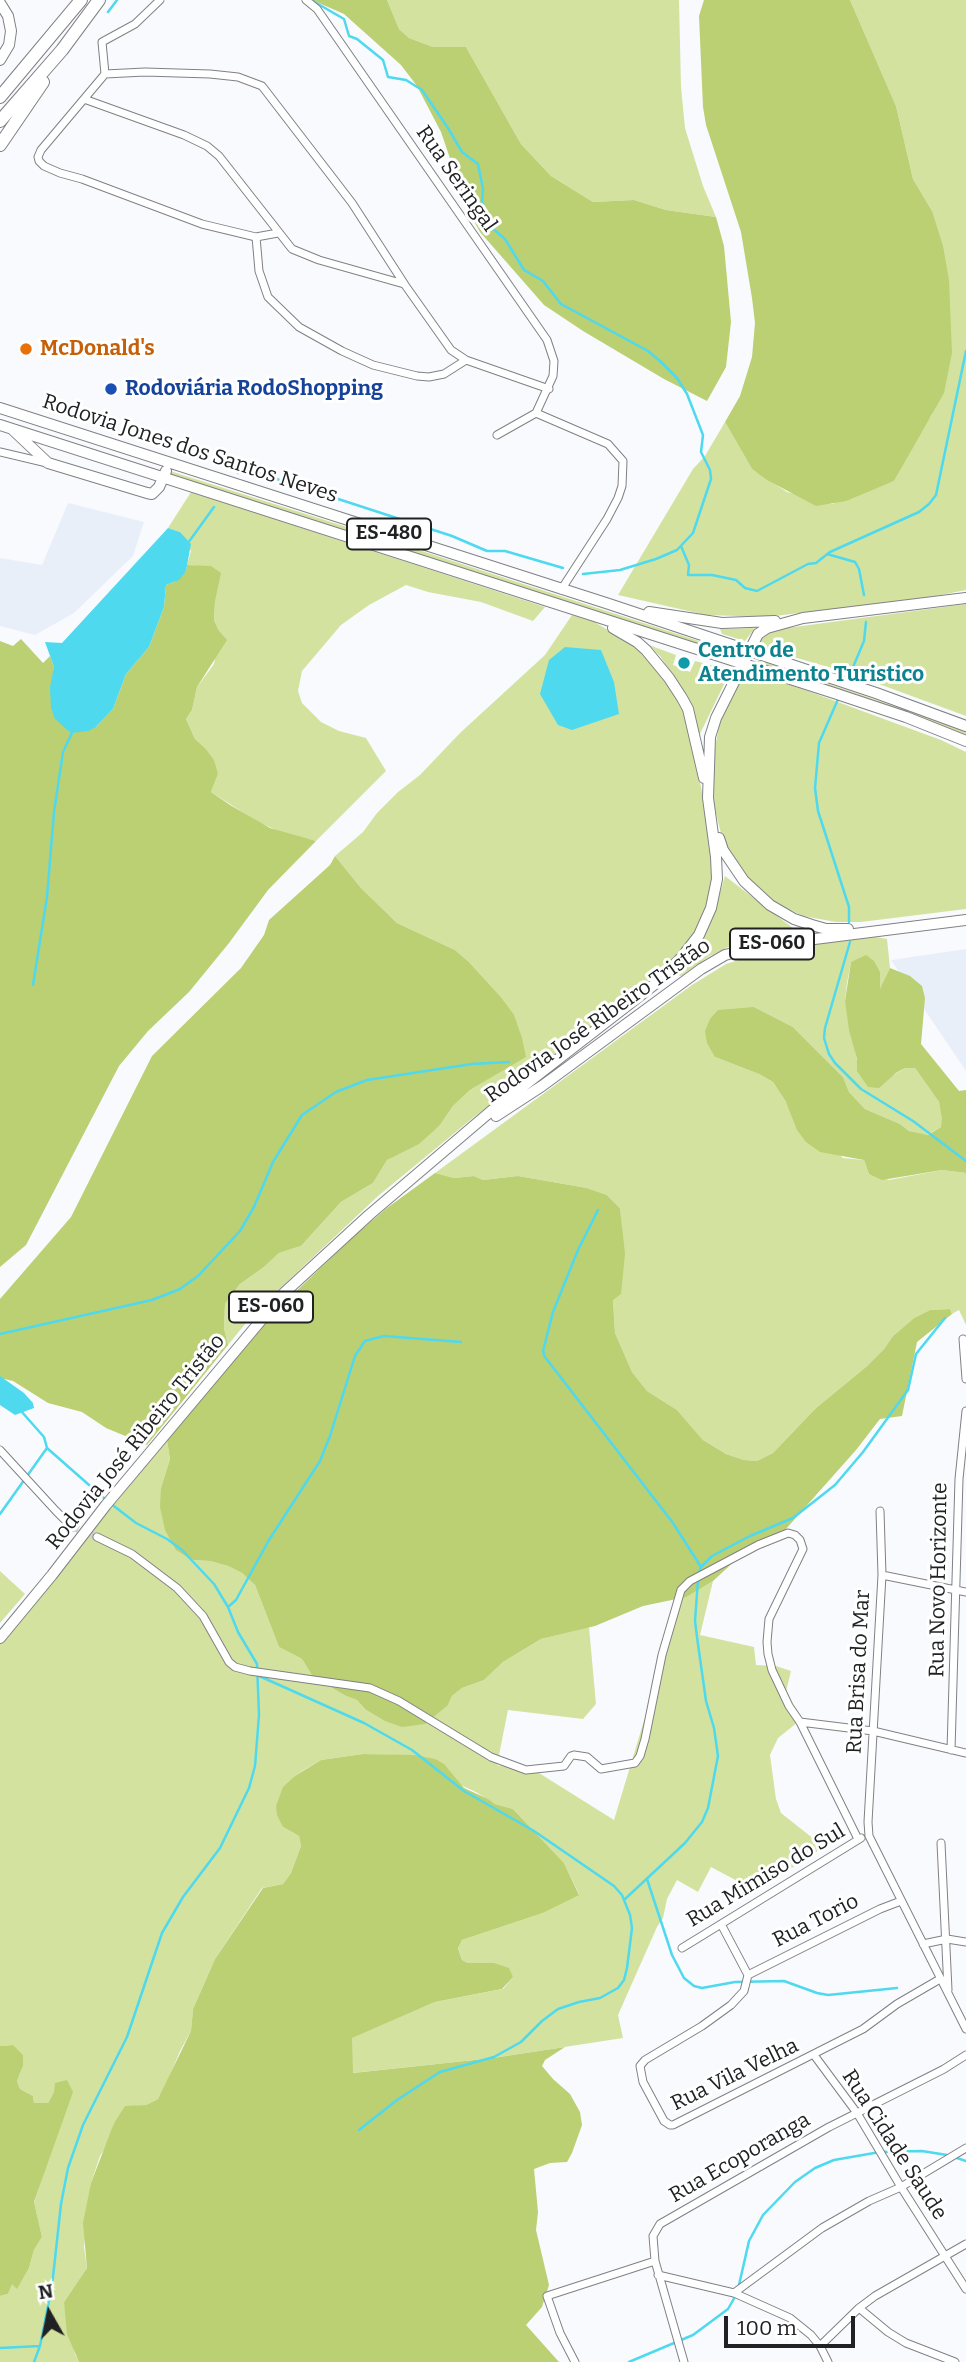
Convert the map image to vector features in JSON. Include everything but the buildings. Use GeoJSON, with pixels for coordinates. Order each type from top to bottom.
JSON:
{"type":"FeatureCollection","features":[{"type":"Feature","properties":{"kind":"highway"},"geometry":{"type":"LineString","coordinates":[[0,97],[81,0]]}},
{"type":"Feature","properties":{"kind":"highway"},"geometry":{"type":"LineString","coordinates":[[0,145],[62,50],[99,0]]}},
{"type":"Feature","properties":{"kind":"highway"},"geometry":{"type":"LineString","coordinates":[[0,121],[62,50]]}},
{"type":"Feature","properties":{"kind":"main road"},"geometry":{"type":"LineString","coordinates":[[0,3],[8,16],[11,31],[9,45],[0,60]]}},
{"type":"Feature","properties":{"kind":"main road","name":"Rodovia Jones dos Santos Neves"},"geometry":{"type":"LineString","coordinates":[[0,408],[609,604],[876,693],[966,726]]}},
{"type":"Feature","properties":{"kind":"main road"},"geometry":{"type":"LineString","coordinates":[[6,426],[47,463],[152,494],[164,478],[169,464]]}},
{"type":"Feature","properties":{"kind":"main road","name":"Rodovia Jones dos Santos Neves"},"geometry":{"type":"LineString","coordinates":[[6,426],[742,663],[906,717],[966,741]]}},
{"type":"Feature","properties":{"kind":"main road","name":"Rodovia José Ribeiro Tristão"},"geometry":{"type":"LineString","coordinates":[[0,1638],[106,1505],[274,1304],[369,1215],[464,1135],[655,984],[699,935],[711,908],[717,879],[709,803],[710,737],[747,651],[758,634],[767,628],[803,618],[966,598]]}},
{"type":"Feature","properties":{"kind":"main road"},"geometry":{"type":"LineString","coordinates":[[609,604],[722,623],[803,618]]}},
{"type":"Feature","properties":{"kind":"main road"},"geometry":{"type":"LineString","coordinates":[[597,618],[646,650],[682,698],[688,709],[709,803],[723,850],[744,881],[770,905],[801,922],[826,929],[893,928]]}},
{"type":"Feature","properties":{"kind":"main road","name":"Rodovia José Ribeiro Tristão"},"geometry":{"type":"LineString","coordinates":[[464,1135],[542,1086],[701,969],[725,956],[759,946],[966,920]]}},
{"type":"Feature","properties":{"kind":"street"},"geometry":{"type":"LineString","coordinates":[[160,0],[135,24],[102,41],[105,74],[41,150],[38,157],[41,163],[60,173],[202,224],[256,236],[278,233]]}},
{"type":"Feature","properties":{"kind":"street","name":"Rua Seringal"},"geometry":{"type":"LineString","coordinates":[[306,0],[317,9],[538,324],[552,352],[554,369],[549,389],[536,413]]}},
{"type":"Feature","properties":{"kind":"street"},"geometry":{"type":"LineString","coordinates":[[105,74],[211,74],[238,78],[261,86],[352,203],[451,350],[466,360],[549,389]]}},
{"type":"Feature","properties":{"kind":"street"},"geometry":{"type":"LineString","coordinates":[[85,99],[207,146],[219,156],[288,246],[304,255],[405,285]]}},
{"type":"Feature","properties":{"kind":"street"},"geometry":{"type":"LineString","coordinates":[[256,236],[259,271],[265,290],[281,311],[299,327],[373,365],[417,376],[444,374],[466,360]]}},
{"type":"Feature","properties":{"kind":"street"},"geometry":{"type":"LineString","coordinates":[[496,435],[536,413],[608,444],[623,461],[622,486],[618,498],[561,590]]}},
{"type":"Feature","properties":{"kind":"street"},"geometry":{"type":"LineString","coordinates":[[0,452],[47,463]]}},
{"type":"Feature","properties":{"kind":"street"},"geometry":{"type":"LineString","coordinates":[[964,1339],[966,1379]]}},
{"type":"Feature","properties":{"kind":"street","name":"Rua Novo Horizonte"},"geometry":{"type":"LineString","coordinates":[[951,1751],[959,1479],[966,1411]]}},
{"type":"Feature","properties":{"kind":"street"},"geometry":{"type":"LineString","coordinates":[[0,1450],[72,1527]]}},
{"type":"Feature","properties":{"kind":"street","name":"Rua Brisa do Mar"},"geometry":{"type":"LineString","coordinates":[[869,1836],[882,1575],[880,1511]]}},
{"type":"Feature","properties":{"kind":"street"},"geometry":{"type":"LineString","coordinates":[[97,1537],[132,1554],[183,1593],[203,1616],[231,1665],[245,1670],[370,1688],[399,1701],[491,1757],[526,1770],[564,1766],[574,1755],[587,1757],[601,1769],[633,1764],[638,1760],[645,1739],[662,1655],[678,1596],[684,1586],[758,1545],[788,1533],[795,1535],[803,1549],[769,1619],[767,1642],[772,1670],[858,1839]]}},
{"type":"Feature","properties":{"kind":"street"},"geometry":{"type":"LineString","coordinates":[[882,1575],[966,1592]]}},
{"type":"Feature","properties":{"kind":"street"},"geometry":{"type":"LineString","coordinates":[[800,1723],[873,1731],[966,1753]]}},
{"type":"Feature","properties":{"kind":"street"},"geometry":{"type":"LineString","coordinates":[[869,1836],[966,2029]]}},
{"type":"Feature","properties":{"kind":"street","name":"Rua Mimiso do Sul"},"geometry":{"type":"LineString","coordinates":[[682,1948],[858,1839],[869,1836]]}},
{"type":"Feature","properties":{"kind":"street"},"geometry":{"type":"LineString","coordinates":[[941,1843],[948,1994]]}},
{"type":"Feature","properties":{"kind":"street","name":"Rua Torio"},"geometry":{"type":"LineString","coordinates":[[748,1975],[844,1926],[901,1901]]}},
{"type":"Feature","properties":{"kind":"street"},"geometry":{"type":"LineString","coordinates":[[721,1924],[748,1975]]}},
{"type":"Feature","properties":{"kind":"street"},"geometry":{"type":"LineString","coordinates":[[923,1944],[947,1939],[966,1942]]}},
{"type":"Feature","properties":{"kind":"street","name":"Rua Vila Velha"},"geometry":{"type":"LineString","coordinates":[[748,1975],[744,1991],[731,2005],[642,2063],[640,2070],[643,2082],[666,2123],[673,2125],[814,2056],[863,2029],[897,2004],[940,1979]]}},
{"type":"Feature","properties":{"kind":"street","name":"Rua Ecoporanga"},"geometry":{"type":"LineString","coordinates":[[684,2362],[655,2261],[653,2236],[660,2224],[966,2055]]}},
{"type":"Feature","properties":{"kind":"street","name":"Rua Cidade Saude"},"geometry":{"type":"LineString","coordinates":[[814,2056],[857,2113],[966,2289]]}},
{"type":"Feature","properties":{"kind":"street"},"geometry":{"type":"LineString","coordinates":[[734,2293],[822,2228],[869,2201],[901,2187],[966,2148]]}},
{"type":"Feature","properties":{"kind":"street"},"geometry":{"type":"LineString","coordinates":[[820,2346],[875,2296],[966,2244]]}},
{"type":"Feature","properties":{"kind":"street"},"geometry":{"type":"LineString","coordinates":[[575,2362],[559,2333],[547,2297],[655,2261]]}},
{"type":"Feature","properties":{"kind":"street"},"geometry":{"type":"LineString","coordinates":[[658,2275],[734,2293],[790,2318],[803,2327],[820,2346],[828,2362]]}},
{"type":"Feature","properties":{"kind":"street"},"geometry":{"type":"LineString","coordinates":[[859,2308],[906,2343],[955,2362]]}},
{"type":"Feature","properties":{"kind":"shaded area"},"geometry":{"type":"Polygon","coordinates":[[[68,503],[144,522],[133,556],[74,613],[35,635],[0,626],[0,558],[42,565],[68,503]]]}},
{"type":"Feature","properties":{"kind":"shaded area"},"geometry":{"type":"Polygon","coordinates":[[[966,949],[966,1071],[891,960],[966,949]]]}},
{"type":"Feature","properties":{"kind":"green space"},"geometry":{"type":"Polygon","coordinates":[[[312,0],[387,0],[399,29],[409,38],[433,47],[466,47],[521,144],[551,176],[593,202],[634,200],[666,210],[716,217],[724,246],[731,322],[726,367],[707,401],[664,379],[544,305],[480,232],[467,208],[441,132],[417,86],[401,65],[344,14],[312,0]]]}},
{"type":"Feature","properties":{"kind":"green space"},"geometry":{"type":"Polygon","coordinates":[[[387,0],[679,0],[685,128],[716,217],[666,210],[634,200],[593,202],[551,176],[521,144],[466,47],[433,47],[409,38],[399,29],[387,0]]]}},
{"type":"Feature","properties":{"kind":"green space"},"geometry":{"type":"Polygon","coordinates":[[[704,0],[850,0],[896,106],[913,179],[932,211],[943,246],[949,280],[952,353],[944,393],[894,481],[846,501],[816,506],[767,480],[752,469],[725,422],[740,396],[752,357],[755,323],[741,232],[706,125],[703,107],[699,16],[704,0]]]}},
{"type":"Feature","properties":{"kind":"green space"},"geometry":{"type":"Polygon","coordinates":[[[850,0],[966,0],[966,590],[767,617],[706,615],[618,595],[693,469],[705,456],[725,422],[752,469],[787,492],[832,504],[894,481],[932,415],[932,211],[913,179],[896,106],[850,0]]]}},
{"type":"Feature","properties":{"kind":"green space"},"geometry":{"type":"Polygon","coordinates":[[[170,471],[739,654],[737,658],[168,477],[170,471]]]}},
{"type":"Feature","properties":{"kind":"green space"},"geometry":{"type":"Polygon","coordinates":[[[191,492],[545,607],[533,621],[481,602],[406,585],[369,605],[341,625],[302,671],[298,691],[302,703],[321,722],[339,731],[366,738],[386,771],[316,841],[283,833],[258,822],[211,792],[218,774],[205,748],[195,739],[186,719],[192,710],[197,687],[214,664],[219,631],[214,620],[215,601],[195,565],[187,565],[191,551],[180,532],[168,528],[191,492]]]}},
{"type":"Feature","properties":{"kind":"green space"},"geometry":{"type":"Polygon","coordinates":[[[187,565],[211,566],[221,573],[214,620],[227,640],[197,687],[192,710],[186,719],[195,739],[214,760],[218,774],[211,792],[270,828],[316,841],[268,890],[189,992],[148,1031],[119,1066],[26,1245],[0,1267],[0,641],[13,646],[21,639],[43,663],[50,656],[54,667],[51,708],[96,727],[113,709],[126,674],[149,647],[164,607],[166,585],[174,582],[186,571],[187,565]]]}},
{"type":"Feature","properties":{"kind":"green space"},"geometry":{"type":"Polygon","coordinates":[[[966,604],[966,716],[849,673],[759,647],[760,639],[772,630],[966,604]]]}},
{"type":"Feature","properties":{"kind":"green space"},"geometry":{"type":"Polygon","coordinates":[[[572,615],[593,621],[639,649],[657,668],[683,709],[689,726],[709,828],[713,880],[701,923],[672,961],[578,1039],[474,1117],[378,1196],[254,1313],[228,1345],[224,1328],[225,1304],[240,1284],[279,1253],[301,1246],[341,1202],[373,1183],[387,1160],[440,1125],[453,1106],[470,1090],[525,1057],[500,996],[469,962],[455,950],[397,923],[361,888],[335,856],[363,832],[398,792],[420,775],[460,733],[545,655],[572,615]]]}},
{"type":"Feature","properties":{"kind":"green space"},"geometry":{"type":"Polygon","coordinates":[[[755,628],[745,641],[722,634],[720,629],[755,628]]]}},
{"type":"Feature","properties":{"kind":"green space"},"geometry":{"type":"Polygon","coordinates":[[[649,645],[676,655],[673,665],[690,672],[695,661],[731,670],[699,736],[690,702],[660,656],[649,645]]]}},
{"type":"Feature","properties":{"kind":"green space"},"geometry":{"type":"Polygon","coordinates":[[[758,660],[950,725],[966,732],[966,737],[757,664],[758,660]]]}},
{"type":"Feature","properties":{"kind":"green space"},"geometry":{"type":"Polygon","coordinates":[[[751,670],[941,740],[966,752],[966,909],[861,922],[836,922],[803,916],[774,902],[744,874],[723,841],[713,802],[713,758],[720,721],[741,673],[751,670]]]}},
{"type":"Feature","properties":{"kind":"green space"},"geometry":{"type":"Polygon","coordinates":[[[335,856],[361,888],[397,923],[455,950],[469,962],[514,1015],[526,1057],[470,1090],[453,1106],[440,1125],[419,1144],[387,1160],[373,1183],[341,1202],[301,1246],[279,1253],[240,1284],[225,1304],[224,1328],[228,1345],[147,1445],[106,1428],[82,1412],[48,1403],[13,1381],[0,1378],[0,1299],[71,1217],[152,1056],[241,968],[264,935],[269,920],[330,865],[335,856]]]}},
{"type":"Feature","properties":{"kind":"green space"},"geometry":{"type":"Polygon","coordinates":[[[725,876],[798,932],[728,947],[681,976],[676,975],[675,970],[717,903],[725,876]]]}},
{"type":"Feature","properties":{"kind":"green space"},"geometry":{"type":"Polygon","coordinates":[[[875,937],[887,939],[890,968],[880,991],[851,962],[847,983],[845,1001],[857,1071],[889,1078],[905,1068],[915,1068],[939,1102],[943,1118],[941,1127],[927,1135],[921,1134],[909,1131],[900,1124],[865,1109],[849,1092],[843,1077],[793,1027],[754,1007],[715,1057],[773,1082],[786,1102],[843,1158],[864,1160],[869,1174],[889,1180],[942,1170],[966,1173],[966,1325],[959,1310],[952,1314],[950,1309],[930,1310],[914,1318],[893,1336],[866,1367],[816,1408],[773,1453],[757,1461],[744,1460],[726,1454],[703,1440],[677,1410],[647,1391],[632,1372],[615,1333],[613,1300],[622,1231],[620,1208],[607,1195],[587,1188],[518,1176],[483,1180],[474,1176],[454,1178],[435,1173],[692,985],[726,964],[765,952],[875,937]]]}},
{"type":"Feature","properties":{"kind":"green space"},"geometry":{"type":"Polygon","coordinates":[[[866,955],[874,961],[880,972],[880,989],[890,968],[910,976],[922,986],[925,998],[921,1044],[959,1091],[966,1090],[966,1173],[942,1170],[882,1180],[869,1174],[864,1160],[820,1152],[806,1142],[797,1130],[786,1102],[773,1082],[715,1057],[707,1043],[705,1031],[718,1010],[754,1007],[793,1027],[843,1077],[849,1092],[865,1109],[900,1124],[909,1131],[928,1135],[941,1127],[939,1102],[915,1068],[905,1068],[896,1073],[879,1088],[868,1087],[857,1071],[845,1001],[851,962],[866,955]]]}},
{"type":"Feature","properties":{"kind":"green space"},"geometry":{"type":"Polygon","coordinates":[[[435,1173],[454,1178],[474,1176],[483,1180],[518,1176],[587,1188],[607,1195],[620,1208],[625,1254],[621,1294],[613,1300],[615,1333],[632,1372],[647,1391],[677,1410],[703,1440],[726,1454],[744,1460],[757,1461],[773,1453],[816,1408],[866,1367],[893,1336],[914,1318],[930,1310],[950,1309],[952,1314],[917,1342],[902,1416],[880,1419],[785,1530],[752,1545],[713,1581],[686,1597],[643,1606],[595,1626],[541,1639],[503,1662],[484,1680],[462,1688],[452,1696],[448,1705],[425,1724],[402,1727],[385,1721],[365,1709],[357,1700],[313,1677],[302,1659],[279,1647],[255,1585],[242,1573],[210,1561],[192,1560],[176,1550],[165,1530],[160,1507],[161,1488],[170,1459],[167,1440],[264,1322],[355,1235],[435,1173]]]}},
{"type":"Feature","properties":{"kind":"green space"},"geometry":{"type":"Polygon","coordinates":[[[167,1440],[170,1459],[161,1488],[192,1560],[210,1561],[242,1573],[255,1585],[279,1647],[302,1659],[313,1677],[357,1700],[365,1709],[448,1705],[452,1696],[462,1688],[484,1680],[503,1662],[541,1639],[589,1627],[596,1704],[583,1719],[508,1710],[497,1765],[539,1773],[614,1820],[681,1598],[713,1581],[700,1635],[754,1647],[756,1665],[776,1666],[791,1671],[784,1700],[798,1722],[778,1738],[770,1755],[776,1799],[781,1813],[824,1847],[756,1891],[711,1867],[698,1892],[677,1880],[667,1899],[663,1918],[618,2015],[623,2038],[493,2058],[352,2073],[351,2038],[435,2002],[503,1989],[513,1977],[494,1963],[468,1963],[462,1960],[458,1947],[462,1940],[543,1913],[579,1894],[564,1863],[513,1809],[495,1804],[476,1792],[394,1755],[363,1754],[321,1760],[304,1770],[295,1776],[276,1806],[283,1827],[299,1836],[301,1846],[291,1873],[283,1884],[262,1888],[215,1959],[193,2009],[191,2031],[163,2092],[158,2099],[146,2105],[125,2107],[114,2123],[108,2143],[100,2156],[91,2183],[84,2247],[87,2268],[64,2302],[79,2362],[0,2362],[0,2296],[8,2294],[12,2283],[17,2288],[42,2237],[34,2203],[48,2160],[54,2092],[48,2103],[34,2103],[33,2096],[20,2089],[17,2081],[23,2066],[13,2045],[0,2046],[0,1643],[167,1440]]]}},
{"type":"Feature","properties":{"kind":"green space"},"geometry":{"type":"Polygon","coordinates":[[[0,1571],[25,1594],[0,1623],[0,1571]]]}},
{"type":"Feature","properties":{"kind":"green space"},"geometry":{"type":"Polygon","coordinates":[[[363,1754],[414,1755],[435,1759],[444,1764],[464,1788],[495,1804],[513,1809],[564,1863],[579,1895],[543,1913],[462,1940],[458,1948],[462,1960],[468,1963],[494,1963],[509,1968],[513,1977],[502,1989],[435,2002],[352,2038],[353,2073],[493,2058],[565,2047],[545,2060],[542,2066],[570,2094],[580,2112],[582,2125],[567,2162],[550,2163],[534,2169],[538,2212],[536,2230],[549,2285],[542,2307],[526,2325],[559,2362],[79,2362],[67,2334],[64,2302],[87,2268],[83,2223],[91,2183],[114,2123],[125,2106],[146,2105],[158,2099],[191,2031],[193,2009],[215,1959],[263,1888],[283,1884],[291,1873],[301,1846],[299,1836],[283,1827],[277,1815],[276,1806],[283,1787],[321,1760],[363,1754]]]}},
{"type":"Feature","properties":{"kind":"green space"},"geometry":{"type":"Polygon","coordinates":[[[13,2045],[23,2055],[23,2066],[17,2081],[20,2089],[33,2096],[34,2103],[48,2103],[55,2083],[67,2080],[73,2092],[34,2202],[42,2237],[17,2289],[12,2284],[8,2294],[0,2296],[0,2046],[13,2045]]]}},
{"type":"Feature","properties":{"kind":"water"},"geometry":{"type":"Polygon","coordinates":[[[168,528],[180,532],[191,544],[186,571],[179,580],[166,585],[164,607],[149,647],[126,674],[113,709],[96,727],[71,733],[55,719],[51,708],[50,687],[54,667],[45,642],[62,643],[168,528]]]}},
{"type":"Feature","properties":{"kind":"water"},"geometry":{"type":"Polygon","coordinates":[[[565,647],[601,650],[614,682],[619,714],[572,730],[558,725],[540,694],[549,660],[565,647]]]}},
{"type":"Feature","properties":{"kind":"water"},"geometry":{"type":"Polygon","coordinates":[[[0,1376],[24,1393],[34,1408],[15,1415],[0,1405],[0,1376]]]}},
{"type":"Feature","properties":{"kind":"waterway"},"geometry":{"type":"LineString","coordinates":[[108,12],[117,0]]}},
{"type":"Feature","properties":{"kind":"waterway"},"geometry":{"type":"LineString","coordinates":[[311,0],[344,19],[349,36],[357,39],[383,60],[388,77],[406,80],[422,90],[462,152],[478,164],[483,189],[482,202],[492,228],[505,239],[524,270],[543,281],[561,304],[648,351],[677,378],[687,394],[703,435],[701,452],[710,470],[711,479],[693,533],[677,550],[656,559],[620,570],[583,574]]}},
{"type":"Feature","properties":{"kind":"waterway"},"geometry":{"type":"LineString","coordinates":[[681,546],[689,565],[688,575],[712,575],[736,580],[745,588],[757,591],[808,564],[816,563],[830,552],[919,512],[936,495],[966,351]]}},
{"type":"Feature","properties":{"kind":"waterway"},"geometry":{"type":"LineString","coordinates":[[238,473],[242,469],[252,471],[452,536],[487,551],[505,551],[563,568]]}},
{"type":"Feature","properties":{"kind":"waterway"},"geometry":{"type":"LineString","coordinates":[[188,543],[214,507]]}},
{"type":"Feature","properties":{"kind":"waterway"},"geometry":{"type":"LineString","coordinates":[[827,554],[855,562],[864,595]]}},
{"type":"Feature","properties":{"kind":"waterway"},"geometry":{"type":"LineString","coordinates":[[848,679],[864,641],[866,622]]}},
{"type":"Feature","properties":{"kind":"waterway"},"geometry":{"type":"LineString","coordinates":[[839,697],[819,743],[815,788],[818,811],[849,907],[849,922]]}},
{"type":"Feature","properties":{"kind":"waterway"},"geometry":{"type":"LineString","coordinates":[[33,985],[47,897],[54,812],[63,752],[72,733]]}},
{"type":"Feature","properties":{"kind":"waterway"},"geometry":{"type":"LineString","coordinates":[[850,942],[825,1028],[824,1038],[829,1054],[861,1089],[913,1121],[966,1161]]}},
{"type":"Feature","properties":{"kind":"waterway"},"geometry":{"type":"LineString","coordinates":[[0,1334],[152,1300],[180,1289],[198,1276],[240,1231],[254,1207],[273,1162],[302,1115],[336,1092],[367,1080],[472,1064],[509,1062]]}},
{"type":"Feature","properties":{"kind":"waterway"},"geometry":{"type":"LineString","coordinates":[[598,1210],[578,1250],[553,1312],[543,1351],[673,1523],[701,1567]]}},
{"type":"Feature","properties":{"kind":"waterway"},"geometry":{"type":"LineString","coordinates":[[699,1573],[712,1556],[793,1518],[835,1485],[908,1390],[916,1354],[945,1318]]}},
{"type":"Feature","properties":{"kind":"waterway"},"geometry":{"type":"LineString","coordinates":[[228,1607],[236,1600],[269,1540],[320,1461],[355,1356],[365,1341],[384,1336],[461,1342]]}},
{"type":"Feature","properties":{"kind":"waterway"},"geometry":{"type":"LineString","coordinates":[[21,1411],[44,1437],[47,1448],[105,1499]]}},
{"type":"Feature","properties":{"kind":"waterway"},"geometry":{"type":"LineString","coordinates":[[0,1514],[47,1448]]}},
{"type":"Feature","properties":{"kind":"waterway"},"geometry":{"type":"LineString","coordinates":[[34,2362],[40,2346],[52,2286],[68,2168],[83,2125],[127,2037],[162,1933],[183,1897],[220,1848],[249,1788],[255,1766],[259,1715],[257,1664],[238,1632],[228,1607],[214,1584],[182,1550],[136,1523],[110,1503]]}},
{"type":"Feature","properties":{"kind":"waterway"},"geometry":{"type":"LineString","coordinates":[[624,1900],[685,1843],[702,1822],[708,1808],[718,1756],[706,1701],[695,1621],[698,1580]]}},
{"type":"Feature","properties":{"kind":"waterway"},"geometry":{"type":"LineString","coordinates":[[257,1675],[364,1723],[412,1750],[464,1791],[534,1831],[614,1886],[622,1895],[630,1915],[632,1928],[627,1968],[624,1980],[618,1988],[600,1998],[558,2009],[521,2042],[494,2057],[440,2072],[397,2100],[359,2130]]}},
{"type":"Feature","properties":{"kind":"waterway"},"geometry":{"type":"LineString","coordinates":[[647,1879],[672,1955],[684,1978],[694,1986],[702,1988],[735,1982],[784,1981],[828,1995],[897,1988]]}},
{"type":"Feature","properties":{"kind":"waterway"},"geometry":{"type":"LineString","coordinates":[[739,2285],[749,2241],[763,2215],[795,2182],[815,2168],[834,2160],[880,2152],[922,2151],[947,2155]]}},
{"type":"Feature","properties":{"kind":"waterway"},"geometry":{"type":"LineString","coordinates":[[954,2157],[966,2161]]}},
{"type":"Feature","properties":{"kind":"waterway"},"geometry":{"type":"LineString","coordinates":[[629,2362],[693,2335],[728,2309],[736,2295]]}},
{"type":"Feature","properties":{"kind":"waterway"},"geometry":{"type":"LineString","coordinates":[[0,2348],[40,2346]]}},
{"type":"Feature","properties":{"kind":"tunnel"},"geometry":{"type":"LineString","coordinates":[[72,1527],[97,1537]]}},
{"type":"Feature","properties":{"kind":"place","name":"McDonald's"},"geometry":{"type":"Point","coordinates":[26,349]}},
{"type":"Feature","properties":{"kind":"place","name":"Rodoviária RodoShopping"},"geometry":{"type":"Point","coordinates":[111,389]}},
{"type":"Feature","properties":{"kind":"place","name":"Centro de Atendimento Turistico"},"geometry":{"type":"Point","coordinates":[684,663]}}]}
